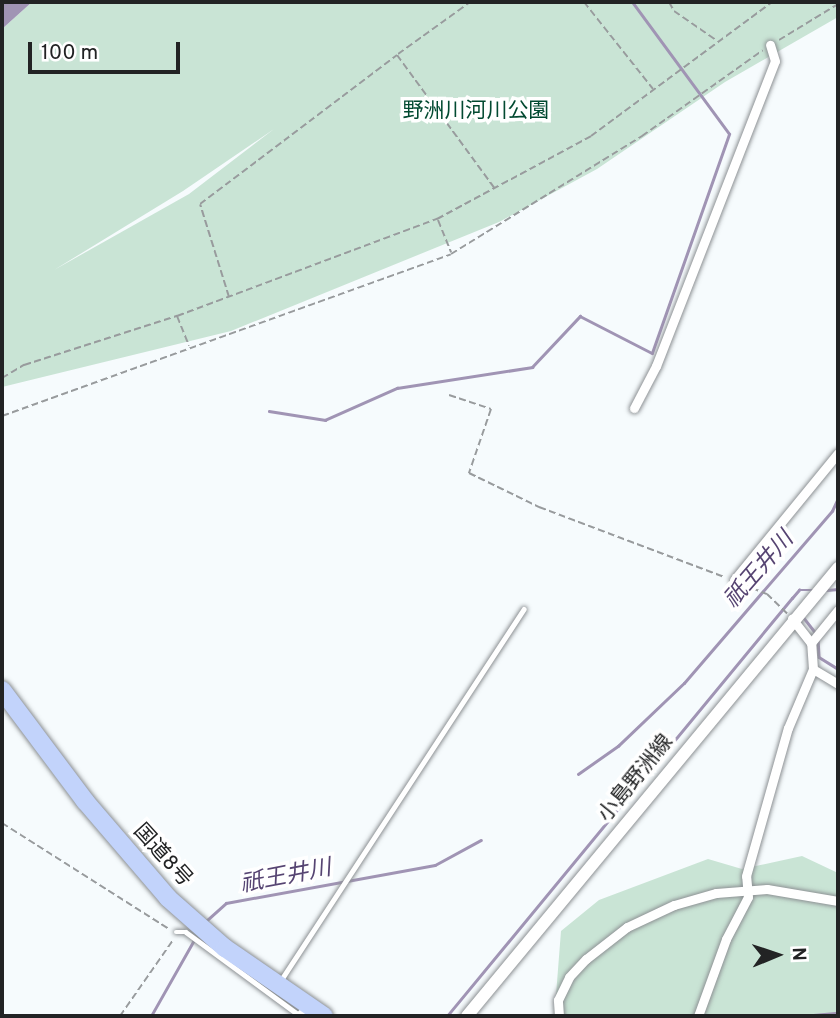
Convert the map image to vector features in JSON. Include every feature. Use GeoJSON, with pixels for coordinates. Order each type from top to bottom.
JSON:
{"type":"FeatureCollection","features":[{"type":"Feature","properties":{"kind":"highway","name":"国道8号"},"geometry":{"type":"LineString","coordinates":[[2,690],[85,801],[159,888],[196,924],[277,986],[302,1014],[324,1016]]}},
{"type":"Feature","properties":{"kind":"main road","name":"小島野洲線"},"geometry":{"type":"LineString","coordinates":[[467,1016],[792,618],[838,568]]}},
{"type":"Feature","properties":{"kind":"street"},"geometry":{"type":"LineString","coordinates":[[634,408],[656,366],[775,61],[770,45]]}},
{"type":"Feature","properties":{"kind":"street"},"geometry":{"type":"LineString","coordinates":[[734,580],[838,453]]}},
{"type":"Feature","properties":{"kind":"street"},"geometry":{"type":"LineString","coordinates":[[811,643],[838,610]]}},
{"type":"Feature","properties":{"kind":"street"},"geometry":{"type":"LineString","coordinates":[[698,1016],[747,891],[746,876],[788,729],[813,669],[811,643],[792,618]]}},
{"type":"Feature","properties":{"kind":"street"},"geometry":{"type":"LineString","coordinates":[[813,669],[838,684]]}},
{"type":"Feature","properties":{"kind":"street"},"geometry":{"type":"LineString","coordinates":[[559,1016],[558,1000],[569,977],[627,927],[674,905],[747,891],[791,891],[838,901]]}},
{"type":"Feature","properties":{"kind":"lane"},"geometry":{"type":"LineString","coordinates":[[277,986],[524,609]]}},
{"type":"Feature","properties":{"kind":"lane"},"geometry":{"type":"LineString","coordinates":[[176,932],[186,932],[302,1014]]}},
{"type":"Feature","properties":{"kind":"path"},"geometry":{"type":"LineString","coordinates":[[229,297],[200,204],[470,2]]}},
{"type":"Feature","properties":{"kind":"path"},"geometry":{"type":"LineString","coordinates":[[584,2],[653,89]]}},
{"type":"Feature","properties":{"kind":"path"},"geometry":{"type":"LineString","coordinates":[[669,2],[674,12],[717,40]]}},
{"type":"Feature","properties":{"kind":"path"},"geometry":{"type":"LineString","coordinates":[[2,378],[24,365],[177,316],[437,219],[591,136],[717,40],[772,2]]}},
{"type":"Feature","properties":{"kind":"path"},"geometry":{"type":"LineString","coordinates":[[2,416],[189,347],[416,270],[451,254],[642,136],[770,45],[838,4]]}},
{"type":"Feature","properties":{"kind":"path"},"geometry":{"type":"LineString","coordinates":[[397,55],[495,190]]}},
{"type":"Feature","properties":{"kind":"path"},"geometry":{"type":"LineString","coordinates":[[437,219],[451,254]]}},
{"type":"Feature","properties":{"kind":"path"},"geometry":{"type":"LineString","coordinates":[[177,316],[189,347]]}},
{"type":"Feature","properties":{"kind":"path"},"geometry":{"type":"LineString","coordinates":[[449,395],[491,409],[469,473],[539,507],[767,594],[792,618]]}},
{"type":"Feature","properties":{"kind":"path"},"geometry":{"type":"LineString","coordinates":[[2,823],[176,932],[120,1016]]}},
{"type":"Feature","properties":{"kind":"green space","name":"野洲川河川公園"},"geometry":{"type":"Polygon","coordinates":[[[32,2],[838,2],[838,17],[725,82],[597,169],[499,222],[231,331],[2,387],[2,29],[32,2]],[[274,129],[183,191],[54,270],[189,194],[274,129]]]}},
{"type":"Feature","properties":{"kind":"green space"},"geometry":{"type":"Polygon","coordinates":[[[802,856],[838,873],[838,1016],[559,1016],[556,995],[561,931],[599,900],[708,859],[742,869],[802,856]]]}},
{"type":"Feature","properties":{"kind":"shaded area"},"geometry":{"type":"Polygon","coordinates":[[[2,2],[32,2],[2,29],[2,2]]]}},
{"type":"Feature","properties":{"kind":"waterway"},"geometry":{"type":"LineString","coordinates":[[269,411],[325,420],[397,388],[532,367],[580,316],[652,353],[729,134],[632,2]]}},
{"type":"Feature","properties":{"kind":"waterway","name":"祇王井川"},"geometry":{"type":"LineString","coordinates":[[578,774],[618,746],[684,683],[832,511],[838,498]]}},
{"type":"Feature","properties":{"kind":"waterway"},"geometry":{"type":"LineString","coordinates":[[827,590],[838,589]]}},
{"type":"Feature","properties":{"kind":"waterway"},"geometry":{"type":"LineString","coordinates":[[447,1016],[792,598],[799,590],[813,590]]}},
{"type":"Feature","properties":{"kind":"waterway"},"geometry":{"type":"LineString","coordinates":[[804,618],[815,632]]}},
{"type":"Feature","properties":{"kind":"waterway"},"geometry":{"type":"LineString","coordinates":[[818,637],[819,657],[838,669]]}},
{"type":"Feature","properties":{"kind":"waterway","name":"祇王井川"},"geometry":{"type":"LineString","coordinates":[[205,922],[226,903],[435,865],[481,840]]}},
{"type":"Feature","properties":{"kind":"waterway","name":"祇王井川"},"geometry":{"type":"LineString","coordinates":[[151,1016],[194,940]]}},
{"type":"Feature","properties":{"kind":"waterway"},"geometry":{"type":"LineString","coordinates":[[802,1016],[838,1013]]}}]}
